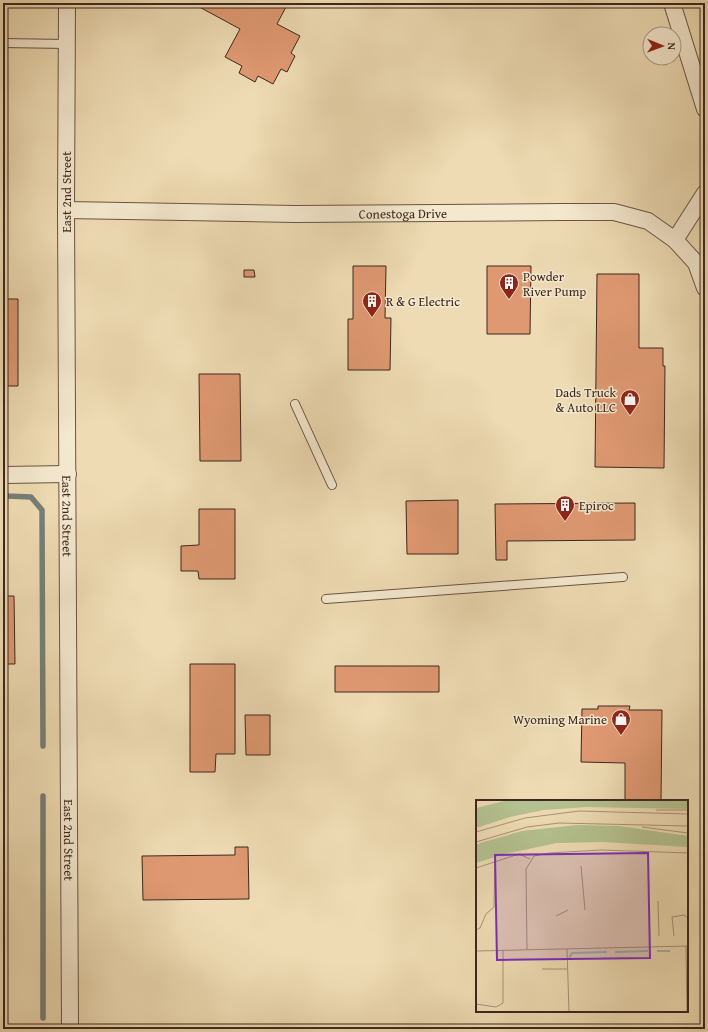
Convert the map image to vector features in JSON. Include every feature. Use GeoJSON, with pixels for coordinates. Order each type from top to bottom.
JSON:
{"type":"FeatureCollection","features":[{"type":"Feature","properties":{"kind":"street","name":"East 2nd Street"},"geometry":{"type":"LineString","coordinates":[[67,3],[66,210],[70,1029]]}},
{"type":"Feature","properties":{"kind":"street"},"geometry":{"type":"LineString","coordinates":[[672,3],[705,109]]}},
{"type":"Feature","properties":{"kind":"street"},"geometry":{"type":"LineString","coordinates":[[675,240],[705,193]]}},
{"type":"Feature","properties":{"kind":"street","name":"Conestoga Drive"},"geometry":{"type":"LineString","coordinates":[[66,210],[295,214],[614,212],[648,221],[675,240],[696,263],[705,288]]}},
{"type":"Feature","properties":{"kind":"street"},"geometry":{"type":"LineString","coordinates":[[3,474],[68,474]]}},
{"type":"Feature","properties":{"kind":"lane"},"geometry":{"type":"LineString","coordinates":[[3,43],[67,44]]}},
{"type":"Feature","properties":{"kind":"lane"},"geometry":{"type":"LineString","coordinates":[[295,404],[332,485]]}},
{"type":"Feature","properties":{"kind":"lane"},"geometry":{"type":"LineString","coordinates":[[326,599],[623,577]]}},
{"type":"Feature","properties":{"kind":"building"},"geometry":{"type":"Polygon","coordinates":[[[192,3],[288,3],[277,24],[300,36],[291,53],[295,56],[287,72],[281,69],[273,84],[258,76],[255,82],[239,73],[242,66],[225,57],[240,29],[192,3]]]}},
{"type":"Feature","properties":{"kind":"building","name":"R & G Electric"},"geometry":{"type":"Polygon","coordinates":[[[353,266],[386,266],[385,318],[391,318],[390,370],[348,370],[348,319],[353,319],[353,266]]]}},
{"type":"Feature","properties":{"kind":"building","name":"Powder River Pump"},"geometry":{"type":"Polygon","coordinates":[[[487,266],[531,266],[530,334],[487,334],[487,266]]]}},
{"type":"Feature","properties":{"kind":"building"},"geometry":{"type":"Polygon","coordinates":[[[244,270],[254,270],[255,277],[244,277],[244,270]]]}},
{"type":"Feature","properties":{"kind":"building","name":"Dads Truck & Auto LLC"},"geometry":{"type":"Polygon","coordinates":[[[597,274],[639,274],[639,348],[663,348],[663,366],[665,366],[664,468],[595,467],[597,274]]]}},
{"type":"Feature","properties":{"kind":"building"},"geometry":{"type":"Polygon","coordinates":[[[3,299],[18,299],[18,386],[3,386],[3,299]]]}},
{"type":"Feature","properties":{"kind":"building"},"geometry":{"type":"Polygon","coordinates":[[[199,374],[240,374],[241,461],[200,461],[199,374]]]}},
{"type":"Feature","properties":{"kind":"building"},"geometry":{"type":"Polygon","coordinates":[[[458,500],[458,554],[407,554],[406,501],[458,500]]]}},
{"type":"Feature","properties":{"kind":"building","name":"Epiroc"},"geometry":{"type":"Polygon","coordinates":[[[635,503],[635,540],[507,541],[507,560],[496,560],[495,504],[635,503]]]}},
{"type":"Feature","properties":{"kind":"building"},"geometry":{"type":"Polygon","coordinates":[[[199,509],[235,509],[235,579],[199,579],[198,571],[181,571],[181,546],[199,545],[199,509]]]}},
{"type":"Feature","properties":{"kind":"building"},"geometry":{"type":"Polygon","coordinates":[[[3,596],[14,596],[15,664],[3,664],[3,596]]]}},
{"type":"Feature","properties":{"kind":"building"},"geometry":{"type":"Polygon","coordinates":[[[190,664],[235,664],[235,754],[216,754],[215,772],[190,772],[190,664]]]}},
{"type":"Feature","properties":{"kind":"building"},"geometry":{"type":"Polygon","coordinates":[[[335,666],[439,666],[439,692],[335,692],[335,666]]]}},
{"type":"Feature","properties":{"kind":"building","name":"Wyoming Marine"},"geometry":{"type":"Polygon","coordinates":[[[598,706],[630,706],[629,710],[662,710],[661,800],[625,800],[625,763],[581,762],[582,709],[598,709],[598,706]]]}},
{"type":"Feature","properties":{"kind":"building"},"geometry":{"type":"Polygon","coordinates":[[[245,715],[270,715],[270,755],[246,755],[245,715]]]}},
{"type":"Feature","properties":{"kind":"building"},"geometry":{"type":"Polygon","coordinates":[[[235,847],[248,847],[249,899],[143,900],[142,856],[235,855],[235,847]]]}},
{"type":"Feature","properties":{"kind":"building"},"geometry":{"type":"Polygon","coordinates":[[[164,1025],[251,1025],[251,1029],[165,1029],[164,1025]]]}},
{"type":"Feature","properties":{"kind":"waterway"},"geometry":{"type":"LineString","coordinates":[[4,490],[7,496],[31,497],[42,510],[43,746]]}},
{"type":"Feature","properties":{"kind":"waterway"},"geometry":{"type":"LineString","coordinates":[[43,796],[43,1018]]}},
{"type":"Feature","properties":{"kind":"place","name":"Powder River Pump"},"geometry":{"type":"Point","coordinates":[509,300]}},
{"type":"Feature","properties":{"kind":"place","name":"R & G Electric"},"geometry":{"type":"Point","coordinates":[372,318]}},
{"type":"Feature","properties":{"kind":"place","name":"Dads Truck & Auto LLC"},"geometry":{"type":"Point","coordinates":[630,416]}},
{"type":"Feature","properties":{"kind":"place","name":"Epiroc"},"geometry":{"type":"Point","coordinates":[565,522]}},
{"type":"Feature","properties":{"kind":"place","name":"Wyoming Marine"},"geometry":{"type":"Point","coordinates":[621,736]}}]}
